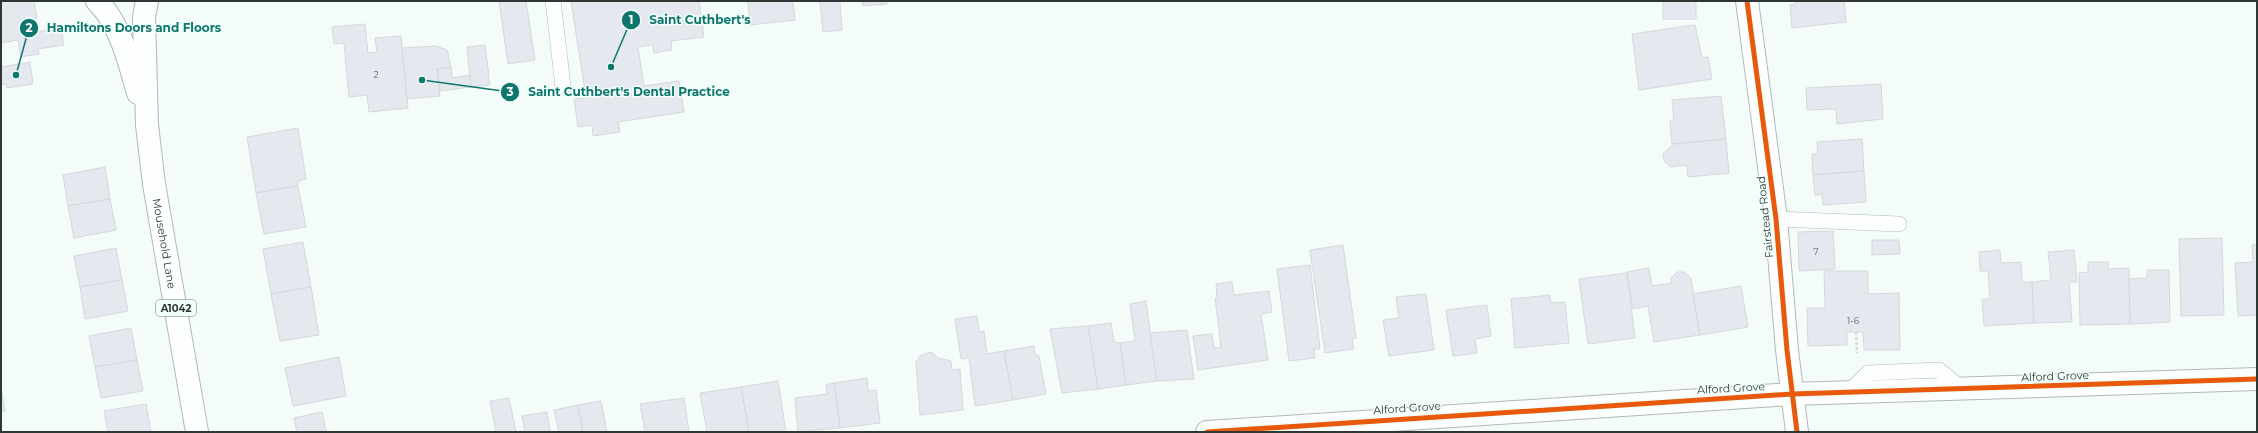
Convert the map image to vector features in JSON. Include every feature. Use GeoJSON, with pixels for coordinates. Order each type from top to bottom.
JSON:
{"type":"FeatureCollection","features":[{"type":"Feature","properties":{"kind":"main road","name":"Mousehold Lane"},"geometry":{"type":"LineString","coordinates":[[97,1],[104,8],[125,46],[146,125]]}},
{"type":"Feature","properties":{"kind":"main road","name":"Mousehold Lane"},"geometry":{"type":"LineString","coordinates":[[146,1],[144,17],[146,125],[154,184],[198,432]]}},
{"type":"Feature","properties":{"kind":"main road","name":"Fairstead Road"},"geometry":{"type":"LineString","coordinates":[[1747,1],[1776,219],[1792,394],[1797,432]]}},
{"type":"Feature","properties":{"kind":"main road","name":"Alford Grove"},"geometry":{"type":"LineString","coordinates":[[1207,432],[1792,394],[1847,394],[2257,379]]}},
{"type":"Feature","properties":{"kind":"lane"},"geometry":{"type":"LineString","coordinates":[[553,1],[563,86]]}},
{"type":"Feature","properties":{"kind":"lane"},"geometry":{"type":"LineString","coordinates":[[1776,219],[1899,224]]}},
{"type":"Feature","properties":{"kind":"building"},"geometry":{"type":"Polygon","coordinates":[[[1,1],[34,1],[37,18],[21,20],[23,34],[61,28],[64,45],[38,49],[39,54],[21,57],[18,40],[1,43],[1,1]]]}},
{"type":"Feature","properties":{"kind":"building"},"geometry":{"type":"Polygon","coordinates":[[[499,1],[526,1],[535,60],[508,64],[499,1]]]}},
{"type":"Feature","properties":{"kind":"building"},"geometry":{"type":"Polygon","coordinates":[[[571,1],[699,1],[704,37],[671,41],[672,50],[654,53],[653,45],[638,47],[644,86],[679,81],[684,112],[618,122],[620,132],[593,136],[592,125],[578,127],[574,99],[586,98],[571,1]]]}},
{"type":"Feature","properties":{"kind":"building"},"geometry":{"type":"Polygon","coordinates":[[[748,1],[793,1],[795,20],[750,25],[748,1]]]}},
{"type":"Feature","properties":{"kind":"building"},"geometry":{"type":"Polygon","coordinates":[[[820,1],[840,1],[842,30],[823,32],[820,1]]]}},
{"type":"Feature","properties":{"kind":"building"},"geometry":{"type":"Polygon","coordinates":[[[862,1],[887,1],[887,4],[863,6],[862,1]]]}},
{"type":"Feature","properties":{"kind":"building"},"geometry":{"type":"Polygon","coordinates":[[[1663,1],[1696,1],[1696,19],[1663,19],[1663,1]]]}},
{"type":"Feature","properties":{"kind":"building"},"geometry":{"type":"Polygon","coordinates":[[[1795,1],[1844,1],[1846,22],[1792,28],[1790,5],[1795,4],[1795,1]]]}},
{"type":"Feature","properties":{"kind":"building"},"geometry":{"type":"Polygon","coordinates":[[[365,24],[368,53],[377,52],[375,38],[401,36],[408,108],[369,112],[367,95],[349,97],[344,43],[334,44],[332,27],[365,24]]]}},
{"type":"Feature","properties":{"kind":"building"},"geometry":{"type":"Polygon","coordinates":[[[1695,25],[1702,58],[1708,57],[1712,79],[1639,90],[1632,34],[1695,25]]]}},
{"type":"Feature","properties":{"kind":"building"},"geometry":{"type":"Polygon","coordinates":[[[485,45],[490,85],[471,87],[467,47],[485,45]]]}},
{"type":"Feature","properties":{"kind":"building"},"geometry":{"type":"Polygon","coordinates":[[[436,46],[447,50],[451,67],[437,69],[440,96],[407,99],[402,48],[436,46]]]}},
{"type":"Feature","properties":{"kind":"building"},"geometry":{"type":"Polygon","coordinates":[[[30,62],[33,84],[7,88],[6,84],[1,85],[1,67],[30,62]]]}},
{"type":"Feature","properties":{"kind":"building"},"geometry":{"type":"Polygon","coordinates":[[[451,67],[452,78],[470,75],[471,87],[440,91],[437,69],[451,67]]]}},
{"type":"Feature","properties":{"kind":"building"},"geometry":{"type":"Polygon","coordinates":[[[1881,84],[1883,119],[1837,124],[1836,109],[1807,110],[1806,88],[1881,84]]]}},
{"type":"Feature","properties":{"kind":"building"},"geometry":{"type":"Polygon","coordinates":[[[1721,96],[1726,139],[1672,144],[1670,121],[1674,121],[1672,100],[1721,96]]]}},
{"type":"Feature","properties":{"kind":"building"},"geometry":{"type":"Polygon","coordinates":[[[298,128],[306,179],[298,181],[298,186],[256,193],[247,137],[298,128]]]}},
{"type":"Feature","properties":{"kind":"building"},"geometry":{"type":"Polygon","coordinates":[[[1726,139],[1729,173],[1688,177],[1687,165],[1670,167],[1664,161],[1663,154],[1673,144],[1726,139]]]}},
{"type":"Feature","properties":{"kind":"building"},"geometry":{"type":"Polygon","coordinates":[[[1862,139],[1864,171],[1813,175],[1812,154],[1818,154],[1817,142],[1862,139]]]}},
{"type":"Feature","properties":{"kind":"building"},"geometry":{"type":"Polygon","coordinates":[[[105,167],[110,199],[68,206],[63,175],[105,167]]]}},
{"type":"Feature","properties":{"kind":"building"},"geometry":{"type":"Polygon","coordinates":[[[1864,171],[1866,202],[1823,205],[1822,194],[1815,195],[1813,175],[1864,171]]]}},
{"type":"Feature","properties":{"kind":"building"},"geometry":{"type":"Polygon","coordinates":[[[298,186],[306,227],[264,234],[256,193],[298,186]]]}},
{"type":"Feature","properties":{"kind":"building"},"geometry":{"type":"Polygon","coordinates":[[[110,199],[116,230],[74,238],[68,206],[110,199]]]}},
{"type":"Feature","properties":{"kind":"building"},"geometry":{"type":"Polygon","coordinates":[[[1833,231],[1835,269],[1799,271],[1798,232],[1833,231]]]}},
{"type":"Feature","properties":{"kind":"building"},"geometry":{"type":"Polygon","coordinates":[[[2222,238],[2224,315],[2181,316],[2179,239],[2222,238]]]}},
{"type":"Feature","properties":{"kind":"building"},"geometry":{"type":"Polygon","coordinates":[[[1872,240],[1899,240],[1900,254],[1872,255],[1872,240]]]}},
{"type":"Feature","properties":{"kind":"building"},"geometry":{"type":"Polygon","coordinates":[[[303,242],[311,287],[271,294],[263,249],[303,242]]]}},
{"type":"Feature","properties":{"kind":"building"},"geometry":{"type":"Polygon","coordinates":[[[2257,244],[2257,315],[2238,316],[2235,263],[2253,262],[2252,245],[2257,244]]]}},
{"type":"Feature","properties":{"kind":"building"},"geometry":{"type":"Polygon","coordinates":[[[1343,245],[1356,338],[1352,339],[1354,349],[1325,353],[1310,250],[1343,245]]]}},
{"type":"Feature","properties":{"kind":"building"},"geometry":{"type":"Polygon","coordinates":[[[116,248],[122,280],[80,287],[74,256],[116,248]]]}},
{"type":"Feature","properties":{"kind":"building"},"geometry":{"type":"Polygon","coordinates":[[[2000,250],[2001,263],[2021,262],[2022,282],[2032,282],[2034,323],[1984,326],[1982,299],[1990,299],[1988,271],[1980,271],[1979,252],[2000,250]]]}},
{"type":"Feature","properties":{"kind":"building"},"geometry":{"type":"Polygon","coordinates":[[[2074,250],[2077,282],[2069,282],[2072,322],[2034,323],[2032,282],[2051,280],[2048,252],[2074,250]]]}},
{"type":"Feature","properties":{"kind":"building"},"geometry":{"type":"Polygon","coordinates":[[[2088,262],[2108,262],[2108,269],[2129,268],[2130,324],[2080,325],[2079,273],[2088,272],[2088,262]]]}},
{"type":"Feature","properties":{"kind":"building"},"geometry":{"type":"Polygon","coordinates":[[[1310,265],[1320,349],[1314,349],[1315,358],[1289,361],[1277,269],[1310,265]]]}},
{"type":"Feature","properties":{"kind":"building"},"geometry":{"type":"Polygon","coordinates":[[[1649,268],[1652,286],[1672,283],[1671,278],[1677,272],[1684,272],[1691,278],[1700,335],[1654,342],[1648,306],[1633,309],[1627,272],[1649,268]]]}},
{"type":"Feature","properties":{"kind":"building"},"geometry":{"type":"Polygon","coordinates":[[[2147,270],[2169,270],[2170,322],[2130,324],[2129,279],[2147,278],[2147,270]]]}},
{"type":"Feature","properties":{"kind":"building"},"geometry":{"type":"Polygon","coordinates":[[[1824,271],[1868,271],[1868,294],[1899,293],[1900,350],[1864,350],[1863,332],[1847,332],[1847,345],[1808,346],[1807,308],[1825,308],[1824,271]]]}},
{"type":"Feature","properties":{"kind":"building"},"geometry":{"type":"Polygon","coordinates":[[[1627,273],[1635,338],[1588,344],[1579,279],[1627,273]]]}},
{"type":"Feature","properties":{"kind":"building"},"geometry":{"type":"Polygon","coordinates":[[[122,280],[128,311],[85,319],[80,287],[122,280]]]}},
{"type":"Feature","properties":{"kind":"building"},"geometry":{"type":"Polygon","coordinates":[[[1232,282],[1234,295],[1269,291],[1272,312],[1261,314],[1268,360],[1198,370],[1193,336],[1212,334],[1214,348],[1221,347],[1215,298],[1217,298],[1216,284],[1232,282]]]}},
{"type":"Feature","properties":{"kind":"building"},"geometry":{"type":"Polygon","coordinates":[[[1741,286],[1748,327],[1700,335],[1693,294],[1741,286]]]}},
{"type":"Feature","properties":{"kind":"building"},"geometry":{"type":"Polygon","coordinates":[[[311,287],[319,335],[280,341],[271,294],[311,287]]]}},
{"type":"Feature","properties":{"kind":"building"},"geometry":{"type":"Polygon","coordinates":[[[1426,294],[1434,350],[1389,356],[1383,320],[1399,318],[1396,297],[1426,294]]]}},
{"type":"Feature","properties":{"kind":"building"},"geometry":{"type":"Polygon","coordinates":[[[1550,295],[1551,303],[1565,302],[1569,343],[1515,348],[1511,299],[1550,295]]]}},
{"type":"Feature","properties":{"kind":"building"},"geometry":{"type":"Polygon","coordinates":[[[1146,301],[1157,381],[1126,385],[1120,343],[1135,341],[1130,304],[1146,301]]]}},
{"type":"Feature","properties":{"kind":"building"},"geometry":{"type":"Polygon","coordinates":[[[1487,305],[1491,336],[1475,339],[1477,353],[1453,356],[1446,310],[1487,305]]]}},
{"type":"Feature","properties":{"kind":"building"},"geometry":{"type":"Polygon","coordinates":[[[977,316],[979,332],[984,331],[987,354],[1004,351],[1013,400],[975,406],[969,358],[961,359],[955,319],[977,316]]]}},
{"type":"Feature","properties":{"kind":"building"},"geometry":{"type":"Polygon","coordinates":[[[1111,323],[1114,342],[1120,343],[1126,385],[1098,389],[1088,326],[1111,323]]]}},
{"type":"Feature","properties":{"kind":"building"},"geometry":{"type":"Polygon","coordinates":[[[1088,326],[1098,389],[1062,393],[1050,329],[1088,326]]]}},
{"type":"Feature","properties":{"kind":"building"},"geometry":{"type":"Polygon","coordinates":[[[131,328],[137,360],[95,367],[89,336],[131,328]]]}},
{"type":"Feature","properties":{"kind":"building"},"geometry":{"type":"Polygon","coordinates":[[[1187,330],[1194,379],[1157,381],[1150,333],[1187,330]]]}},
{"type":"Feature","properties":{"kind":"building"},"geometry":{"type":"Polygon","coordinates":[[[1034,346],[1035,355],[1039,356],[1046,394],[1013,400],[1004,351],[1034,346]]]}},
{"type":"Feature","properties":{"kind":"building"},"geometry":{"type":"Polygon","coordinates":[[[931,352],[938,358],[951,361],[952,370],[960,369],[963,410],[920,415],[916,362],[920,356],[931,352]]]}},
{"type":"Feature","properties":{"kind":"building"},"geometry":{"type":"Polygon","coordinates":[[[339,357],[346,396],[293,406],[285,368],[339,357]]]}},
{"type":"Feature","properties":{"kind":"building"},"geometry":{"type":"Polygon","coordinates":[[[137,360],[143,391],[101,398],[95,367],[137,360]]]}},
{"type":"Feature","properties":{"kind":"building"},"geometry":{"type":"Polygon","coordinates":[[[867,378],[868,391],[876,390],[880,423],[840,428],[834,383],[867,378]]]}},
{"type":"Feature","properties":{"kind":"building"},"geometry":{"type":"Polygon","coordinates":[[[778,381],[786,432],[749,432],[741,387],[778,381]]]}},
{"type":"Feature","properties":{"kind":"building"},"geometry":{"type":"Polygon","coordinates":[[[834,383],[840,428],[798,432],[795,398],[827,394],[826,385],[834,383]]]}},
{"type":"Feature","properties":{"kind":"building"},"geometry":{"type":"Polygon","coordinates":[[[1,387],[5,411],[1,412],[1,387]]]}},
{"type":"Feature","properties":{"kind":"building"},"geometry":{"type":"Polygon","coordinates":[[[741,387],[749,432],[707,432],[700,393],[741,387]]]}},
{"type":"Feature","properties":{"kind":"building"},"geometry":{"type":"Polygon","coordinates":[[[509,398],[516,432],[496,432],[490,401],[509,398]]]}},
{"type":"Feature","properties":{"kind":"building"},"geometry":{"type":"Polygon","coordinates":[[[684,398],[689,432],[645,432],[640,404],[684,398]]]}},
{"type":"Feature","properties":{"kind":"building"},"geometry":{"type":"Polygon","coordinates":[[[601,401],[607,432],[583,432],[578,405],[601,401]]]}},
{"type":"Feature","properties":{"kind":"building"},"geometry":{"type":"Polygon","coordinates":[[[146,404],[151,432],[108,432],[104,411],[146,404]]]}},
{"type":"Feature","properties":{"kind":"building"},"geometry":{"type":"Polygon","coordinates":[[[578,405],[583,432],[559,432],[554,410],[578,405]]]}},
{"type":"Feature","properties":{"kind":"building"},"geometry":{"type":"Polygon","coordinates":[[[322,412],[326,432],[297,432],[294,418],[322,412]]]}},
{"type":"Feature","properties":{"kind":"building"},"geometry":{"type":"Polygon","coordinates":[[[547,412],[550,432],[525,432],[522,416],[547,412]]]}},
{"type":"Feature","properties":{"kind":"cycle path"},"geometry":{"type":"LineString","coordinates":[[1747,1],[1776,219],[1787,350],[1797,432]]}},
{"type":"Feature","properties":{"kind":"cycle path"},"geometry":{"type":"LineString","coordinates":[[1207,432],[1792,394],[2257,379]]}},
{"type":"Feature","properties":{"kind":"place","name":"Saint Cuthbert's"},"geometry":{"type":"Point","coordinates":[611,67]}},
{"type":"Feature","properties":{"kind":"place","name":"Hamiltons Doors and Floors"},"geometry":{"type":"Point","coordinates":[16,75]}},
{"type":"Feature","properties":{"kind":"place","name":"Saint Cuthbert's Dental Practice"},"geometry":{"type":"Point","coordinates":[422,80]}}]}
